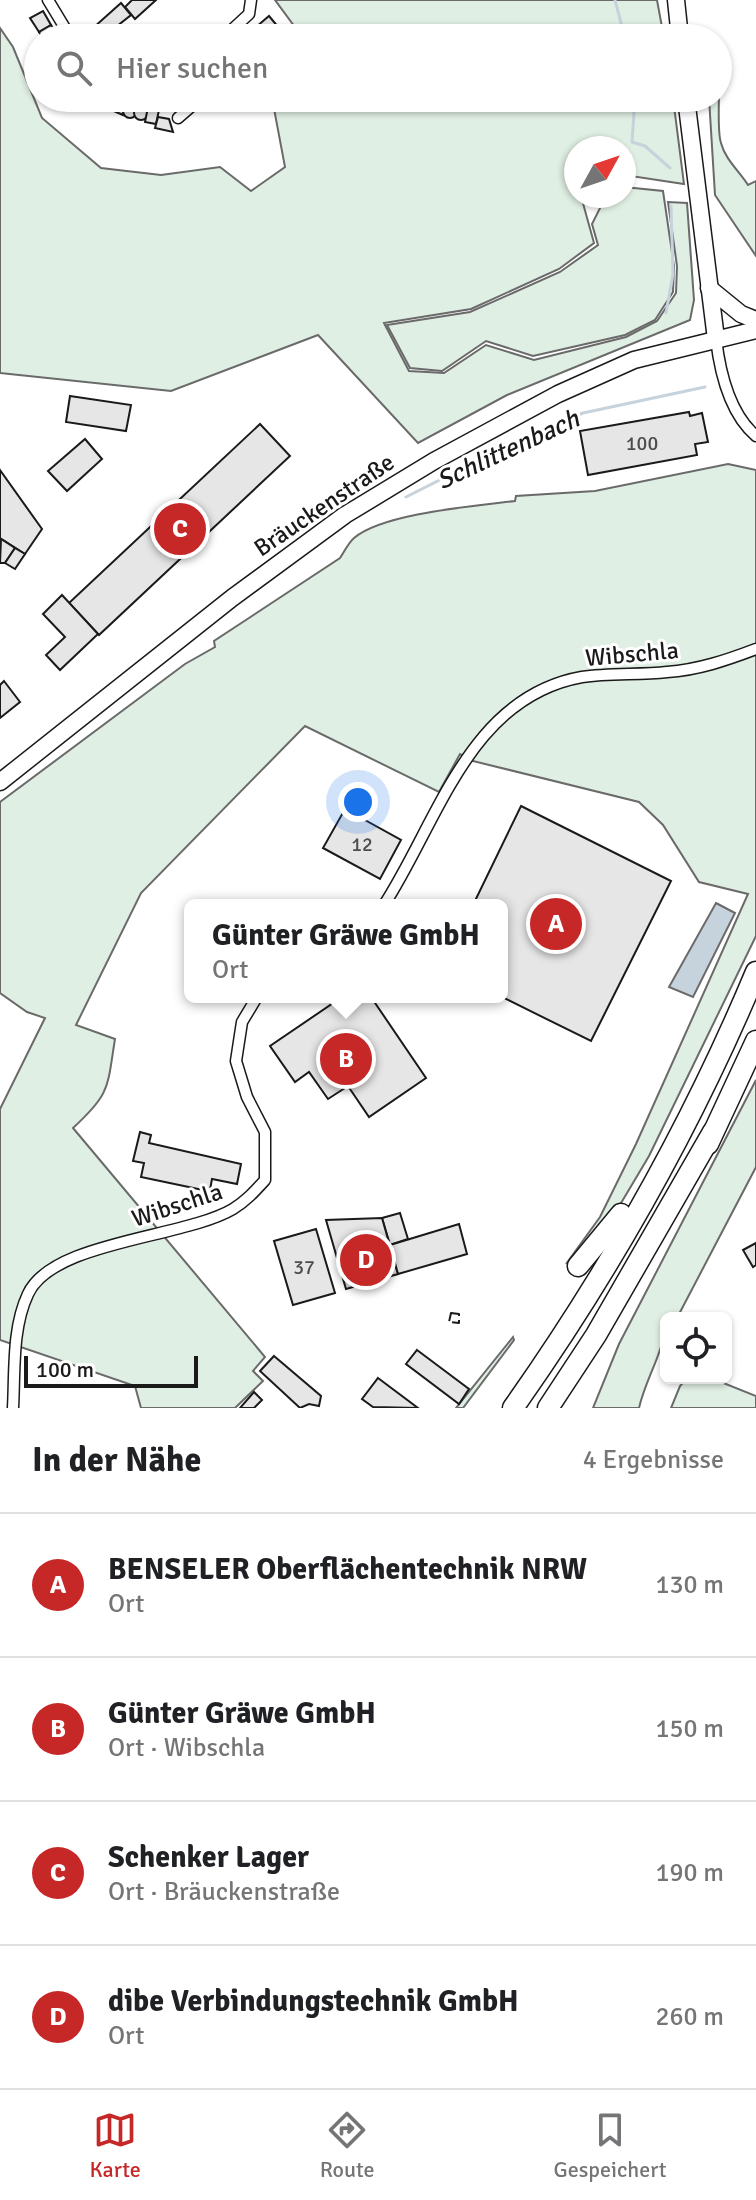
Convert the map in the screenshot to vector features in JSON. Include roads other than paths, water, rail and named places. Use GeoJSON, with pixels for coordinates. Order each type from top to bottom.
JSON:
{"type":"FeatureCollection","features":[{"type":"Feature","properties":{"kind":"highway"},"geometry":{"type":"LineString","coordinates":[[513,1408],[551,1354],[689,1120],[756,972]]}},
{"type":"Feature","properties":{"kind":"highway"},"geometry":{"type":"LineString","coordinates":[[631,1302],[680,1209],[756,1041]]}},
{"type":"Feature","properties":{"kind":"highway"},"geometry":{"type":"LineString","coordinates":[[578,1266],[611,1229],[689,1120]]}},
{"type":"Feature","properties":{"kind":"highway"},"geometry":{"type":"LineString","coordinates":[[548,1408],[596,1335],[713,1132]]}},
{"type":"Feature","properties":{"kind":"main road"},"geometry":{"type":"LineString","coordinates":[[676,0],[679,24]]}},
{"type":"Feature","properties":{"kind":"main road"},"geometry":{"type":"LineString","coordinates":[[688,112],[716,339]]}},
{"type":"Feature","properties":{"kind":"main road"},"geometry":{"type":"LineString","coordinates":[[709,288],[728,305],[756,320]]}},
{"type":"Feature","properties":{"kind":"main road","name":"Bräuckenstraße"},"geometry":{"type":"LineString","coordinates":[[0,782],[232,598],[345,515],[434,461],[581,382],[668,349],[756,330]]}},
{"type":"Feature","properties":{"kind":"street"},"geometry":{"type":"LineString","coordinates":[[48,0],[63,24]]}},
{"type":"Feature","properties":{"kind":"street"},"geometry":{"type":"LineString","coordinates":[[238,24],[249,14],[251,0]]}},
{"type":"Feature","properties":{"kind":"street"},"geometry":{"type":"LineString","coordinates":[[178,118],[185,112]]}},
{"type":"Feature","properties":{"kind":"street"},"geometry":{"type":"LineString","coordinates":[[716,339],[728,393],[740,419],[756,436]]}},
{"type":"Feature","properties":{"kind":"street","name":"Wibschla"},"geometry":{"type":"LineString","coordinates":[[387,899],[467,758],[486,731],[519,703],[550,686],[578,678],[680,671],[756,649]]}},
{"type":"Feature","properties":{"kind":"street","name":"Wibschla"},"geometry":{"type":"LineString","coordinates":[[13,1408],[18,1318],[29,1290],[43,1275],[76,1256],[231,1210],[265,1180],[265,1132],[247,1097],[236,1061],[242,1022],[253,1003]]}},
{"type":"Feature","properties":{"kind":"waterway"},"geometry":{"type":"LineString","coordinates":[[615,0],[621,24]]}},
{"type":"Feature","properties":{"kind":"waterway"},"geometry":{"type":"LineString","coordinates":[[634,112],[632,142],[645,146],[670,168]]}},
{"type":"Feature","properties":{"kind":"waterway"},"geometry":{"type":"LineString","coordinates":[[666,313],[673,274],[671,206]]}},
{"type":"Feature","properties":{"kind":"waterway","name":"Schlittenbach"},"geometry":{"type":"LineString","coordinates":[[406,497],[517,441],[583,413],[705,387]]}},
{"type":"Feature","properties":{"kind":"place","name":"Schenker Lager"},"geometry":{"type":"Point","coordinates":[180,529]}},
{"type":"Feature","properties":{"kind":"place","name":"BENSELER Oberflächentechnik NRW"},"geometry":{"type":"Point","coordinates":[556,924]}},
{"type":"Feature","properties":{"kind":"place","name":"Günter Gräwe GmbH"},"geometry":{"type":"Point","coordinates":[346,1059]}},
{"type":"Feature","properties":{"kind":"place","name":"dibe Verbindungstechnik GmbH"},"geometry":{"type":"Point","coordinates":[366,1260]}}]}
